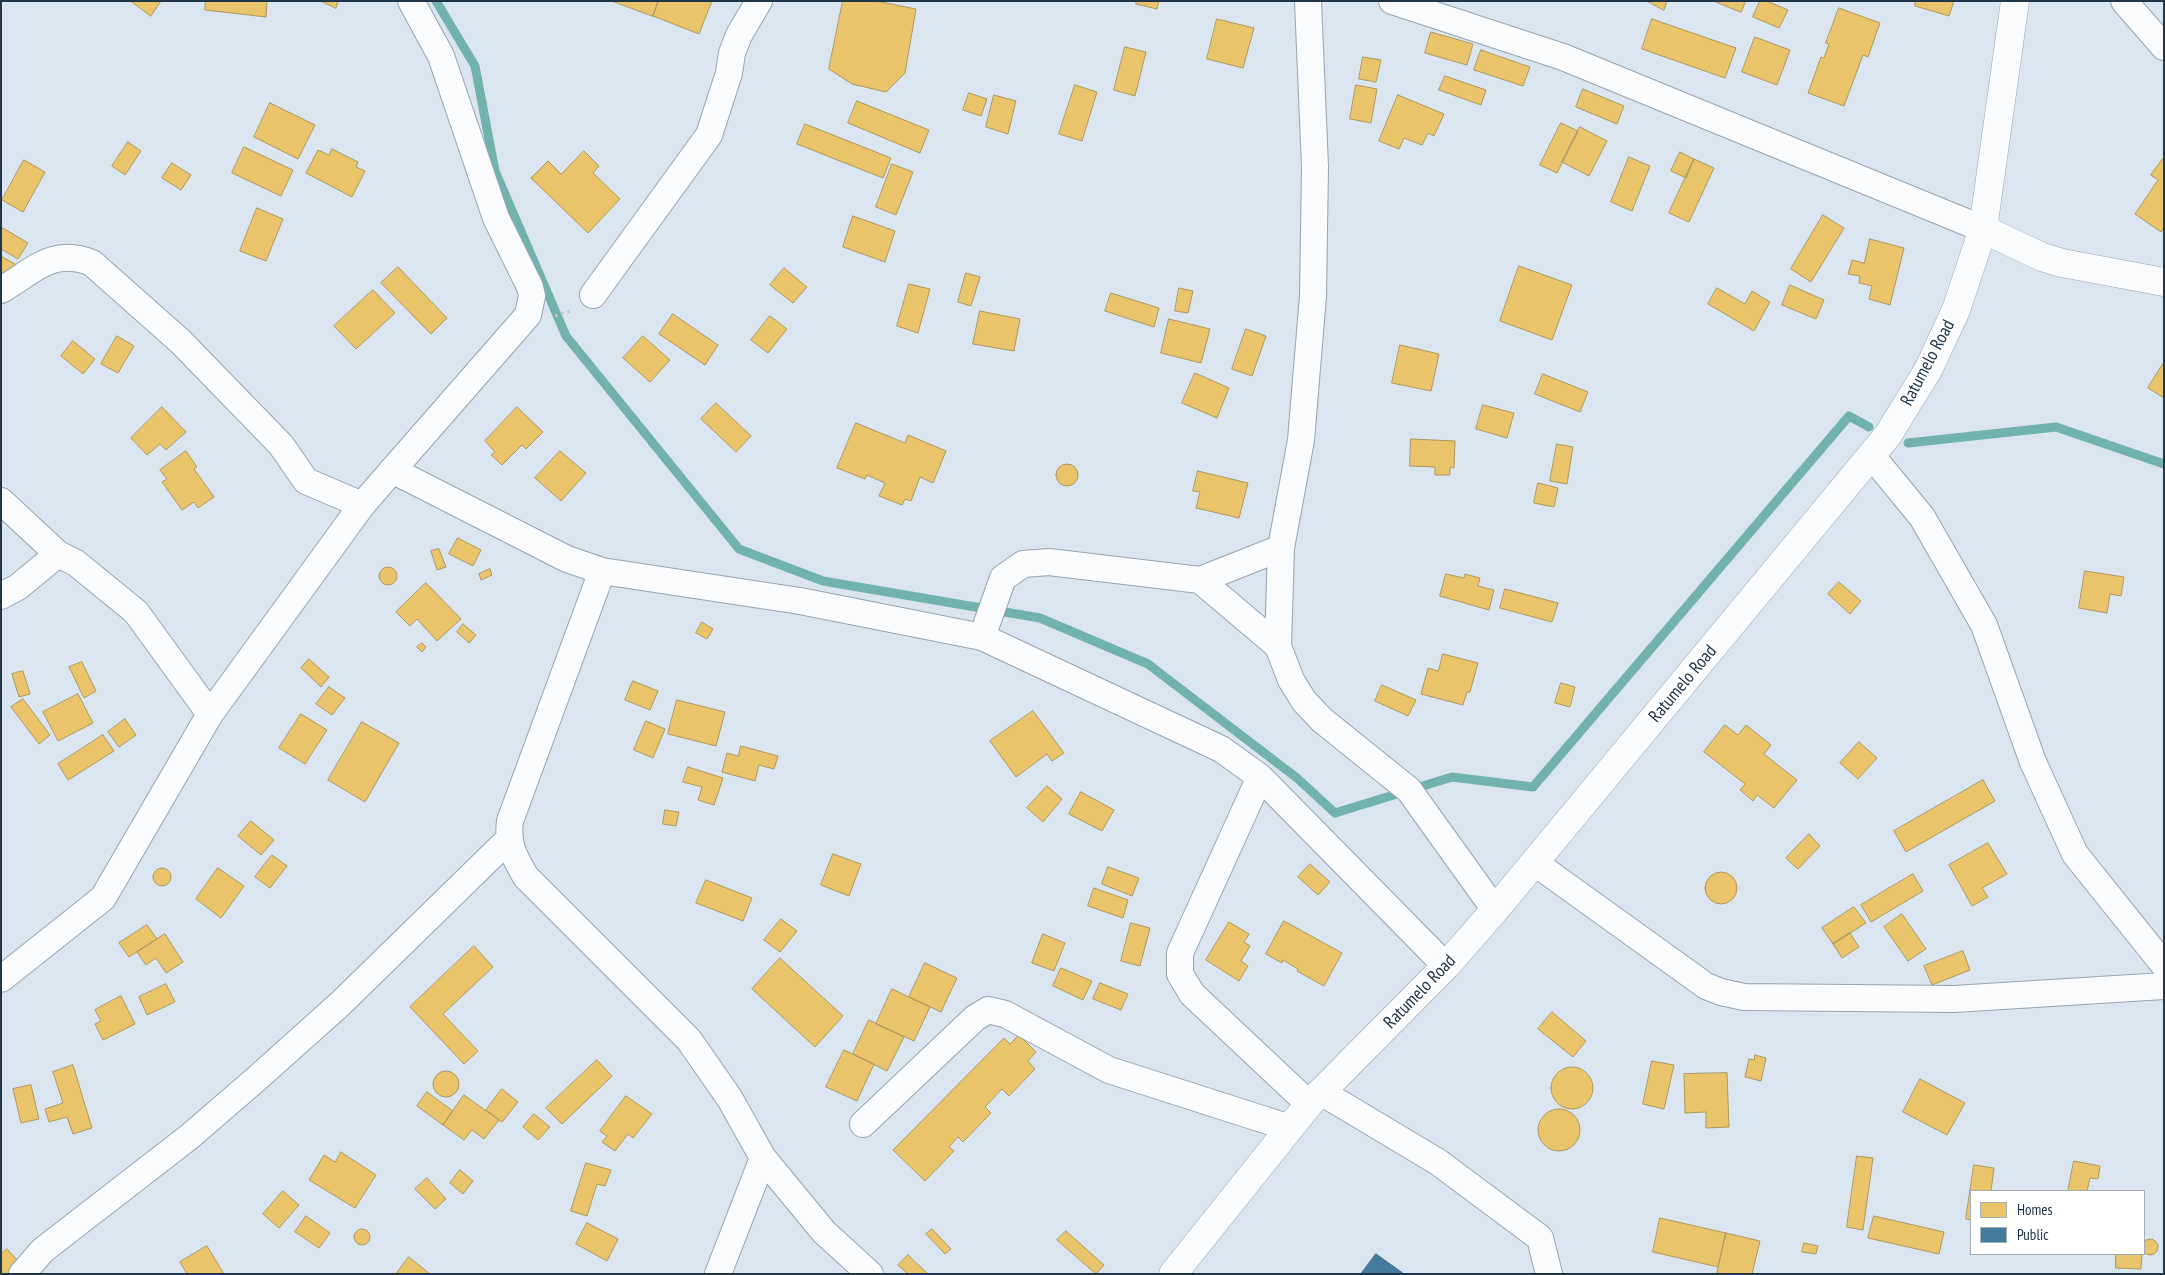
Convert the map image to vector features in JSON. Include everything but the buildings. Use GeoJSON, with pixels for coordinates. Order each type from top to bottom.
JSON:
{"type":"FeatureCollection","features":[{"type":"Feature","properties":{"kind":"street"},"geometry":{"type":"LineString","coordinates":[[1,979],[103,898],[210,714],[362,504],[523,323],[528,315],[532,296],[530,287],[496,218],[441,56],[411,1]]}},
{"type":"Feature","properties":{"kind":"street"},"geometry":{"type":"LineString","coordinates":[[585,301],[709,135],[738,35],[759,1]]}},
{"type":"Feature","properties":{"kind":"street"},"geometry":{"type":"LineString","coordinates":[[1308,1],[1315,167],[1313,296],[1301,440],[1280,548],[1278,646],[1291,680],[1304,701],[1322,720],[1410,790],[1495,910]]}},
{"type":"Feature","properties":{"kind":"street"},"geometry":{"type":"LineString","coordinates":[[1392,1],[1563,57],[1983,229],[2042,257],[2062,263],[2164,282]]}},
{"type":"Feature","properties":{"kind":"street","name":"Ratumelo Road"},"geometry":{"type":"LineString","coordinates":[[1173,1274],[1315,1098],[1446,966],[1495,910],[1888,435],[1928,370],[1956,310],[1983,229],[2015,1]]}},
{"type":"Feature","properties":{"kind":"street"},"geometry":{"type":"LineString","coordinates":[[2124,1],[2164,47]]}},
{"type":"Feature","properties":{"kind":"street"},"geometry":{"type":"LineString","coordinates":[[1,290],[47,262],[61,256],[79,258],[92,263],[181,342],[281,445],[306,481],[362,504]]}},
{"type":"Feature","properties":{"kind":"street"},"geometry":{"type":"LineString","coordinates":[[1871,455],[1922,517],[1984,625],[2033,762],[2075,854],[2164,965]]}},
{"type":"Feature","properties":{"kind":"street"},"geometry":{"type":"LineString","coordinates":[[392,470],[567,559],[602,571],[800,601],[982,637],[1221,749],[1260,777],[1446,966]]}},
{"type":"Feature","properties":{"kind":"street"},"geometry":{"type":"LineString","coordinates":[[1,501],[58,554],[76,563],[136,612],[210,714]]}},
{"type":"Feature","properties":{"kind":"street"},"geometry":{"type":"LineString","coordinates":[[982,637],[1003,578],[1023,564],[1049,562],[1200,580],[1280,548]]}},
{"type":"Feature","properties":{"kind":"street"},"geometry":{"type":"LineString","coordinates":[[1,596],[18,587],[58,554]]}},
{"type":"Feature","properties":{"kind":"street"},"geometry":{"type":"LineString","coordinates":[[602,571],[510,821],[508,840],[514,856],[526,877],[688,1040],[730,1099],[763,1158],[824,1232],[870,1274]]}},
{"type":"Feature","properties":{"kind":"street"},"geometry":{"type":"LineString","coordinates":[[1200,580],[1278,646]]}},
{"type":"Feature","properties":{"kind":"street"},"geometry":{"type":"LineString","coordinates":[[1260,777],[1180,952],[1180,974],[1192,994],[1315,1098],[1438,1162],[1540,1238],[1549,1274]]}},
{"type":"Feature","properties":{"kind":"street"},"geometry":{"type":"LineString","coordinates":[[22,1274],[43,1250],[188,1138],[254,1081],[340,1004],[508,840]]}},
{"type":"Feature","properties":{"kind":"street"},"geometry":{"type":"LineString","coordinates":[[1535,863],[1706,986],[1744,997],[1954,999],[2164,986]]}},
{"type":"Feature","properties":{"kind":"street"},"geometry":{"type":"LineString","coordinates":[[864,1124],[975,1018],[988,1010],[1005,1014],[1109,1070],[1290,1128]]}},
{"type":"Feature","properties":{"kind":"street"},"geometry":{"type":"LineString","coordinates":[[718,1274],[763,1158]]}},
{"type":"Feature","properties":{"kind":"path"},"geometry":{"type":"LineString","coordinates":[[554,317],[585,301]]}},
{"type":"Feature","properties":{"kind":"waterway"},"geometry":{"type":"LineString","coordinates":[[436,1],[475,66],[495,171],[566,336],[739,549],[823,581],[1040,618],[1148,664],[1297,778],[1335,813],[1452,777],[1533,787],[1849,416],[1869,427]]}},
{"type":"Feature","properties":{"kind":"waterway"},"geometry":{"type":"LineString","coordinates":[[1908,443],[2056,427],[2164,464]]}}]}
